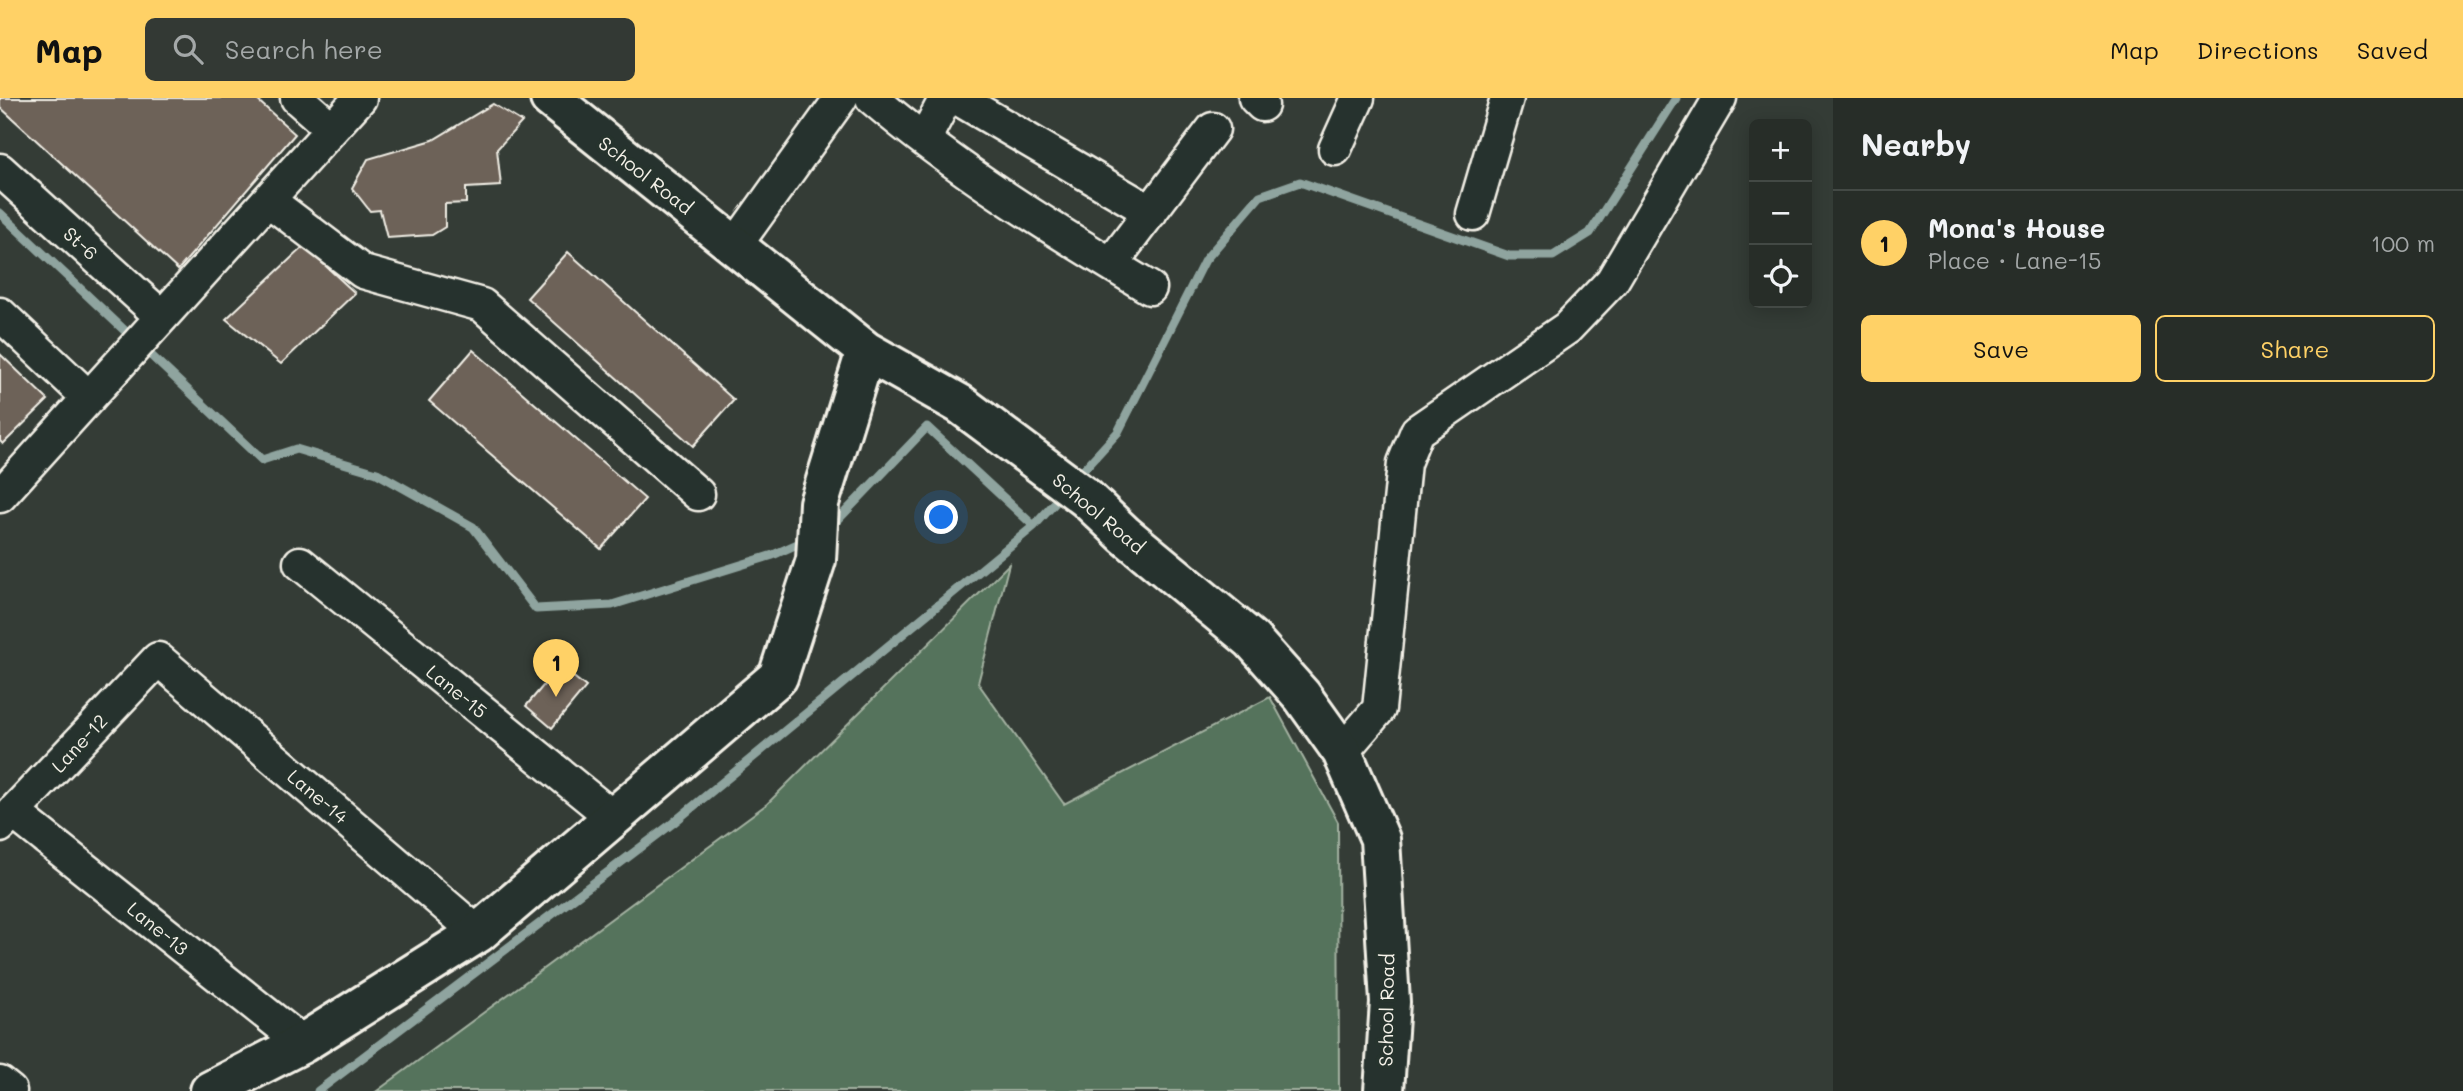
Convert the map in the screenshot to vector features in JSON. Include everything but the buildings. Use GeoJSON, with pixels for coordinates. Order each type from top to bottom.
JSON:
{"type":"FeatureCollection","features":[{"type":"Feature","properties":{"kind":"street"},"geometry":{"type":"LineString","coordinates":[[297,98],[332,129]]}},
{"type":"Feature","properties":{"kind":"street"},"geometry":{"type":"LineString","coordinates":[[0,496],[360,98]]}},
{"type":"Feature","properties":{"kind":"street"},"geometry":{"type":"LineString","coordinates":[[735,246],[841,98]]}},
{"type":"Feature","properties":{"kind":"street"},"geometry":{"type":"LineString","coordinates":[[872,98],[924,140],[1048,227],[1150,288]]}},
{"type":"Feature","properties":{"kind":"street"},"geometry":{"type":"LineString","coordinates":[[924,140],[946,98]]}},
{"type":"Feature","properties":{"kind":"street"},"geometry":{"type":"LineString","coordinates":[[957,98],[1151,212]]}},
{"type":"Feature","properties":{"kind":"street"},"geometry":{"type":"LineString","coordinates":[[1335,149],[1358,98]]}},
{"type":"Feature","properties":{"kind":"street"},"geometry":{"type":"LineString","coordinates":[[1473,214],[1507,98]]}},
{"type":"Feature","properties":{"kind":"street"},"geometry":{"type":"LineString","coordinates":[[1342,752],[1379,709],[1404,463],[1417,431],[1567,328],[1612,281],[1720,98]]}},
{"type":"Feature","properties":{"kind":"street","name":"School Road"},"geometry":{"type":"LineString","coordinates":[[556,100],[866,351],[960,404],[1086,498],[1252,640],[1302,696],[1342,752],[1380,839],[1390,1002],[1384,1091]]}},
{"type":"Feature","properties":{"kind":"street"},"geometry":{"type":"LineString","coordinates":[[1111,264],[1213,129]]}},
{"type":"Feature","properties":{"kind":"street","name":"St-6"},"geometry":{"type":"LineString","coordinates":[[0,170],[162,317]]}},
{"type":"Feature","properties":{"kind":"street"},"geometry":{"type":"LineString","coordinates":[[268,200],[363,272],[482,305],[698,494]]}},
{"type":"Feature","properties":{"kind":"street"},"geometry":{"type":"LineString","coordinates":[[0,314],[89,398]]}},
{"type":"Feature","properties":{"kind":"street"},"geometry":{"type":"LineString","coordinates":[[210,1091],[303,1043],[478,933],[615,819],[778,677],[816,560],[819,503],[866,351]]}},
{"type":"Feature","properties":{"kind":"street","name":"Lane-15"},"geometry":{"type":"LineString","coordinates":[[300,563],[615,819]]}},
{"type":"Feature","properties":{"kind":"street","name":"Lane-12"},"geometry":{"type":"LineString","coordinates":[[6,819],[158,659]]}},
{"type":"Feature","properties":{"kind":"street","name":"Lane-14"},"geometry":{"type":"LineString","coordinates":[[158,659],[478,933]]}},
{"type":"Feature","properties":{"kind":"street","name":"Lane-13"},"geometry":{"type":"LineString","coordinates":[[6,819],[303,1043]]}},
{"type":"Feature","properties":{"kind":"street"},"geometry":{"type":"LineString","coordinates":[[0,1083],[10,1091]]}},
{"type":"Feature","properties":{"kind":"green space"},"geometry":{"type":"Polygon","coordinates":[[[1009,564],[978,683],[1064,804],[1270,697],[1338,822],[1339,1091],[377,1091],[767,804],[1009,564]]]}},
{"type":"Feature","properties":{"kind":"waterway"},"geometry":{"type":"LineString","coordinates":[[1075,479],[1118,432],[1205,260],[1260,196],[1300,182],[1509,256],[1553,256],[1590,233],[1676,98]]}},
{"type":"Feature","properties":{"kind":"waterway"},"geometry":{"type":"LineString","coordinates":[[0,213],[262,460],[296,449],[377,473],[473,527],[536,609],[612,605],[773,555],[806,540]]}},
{"type":"Feature","properties":{"kind":"waterway"},"geometry":{"type":"LineString","coordinates":[[831,527],[927,427],[1034,526]]}},
{"type":"Feature","properties":{"kind":"waterway"},"geometry":{"type":"LineString","coordinates":[[318,1091],[673,823],[1034,526],[1064,493]]}},
{"type":"Feature","properties":{"kind":"place","name":"Mona's House"},"geometry":{"type":"Point","coordinates":[556,697]}}]}
